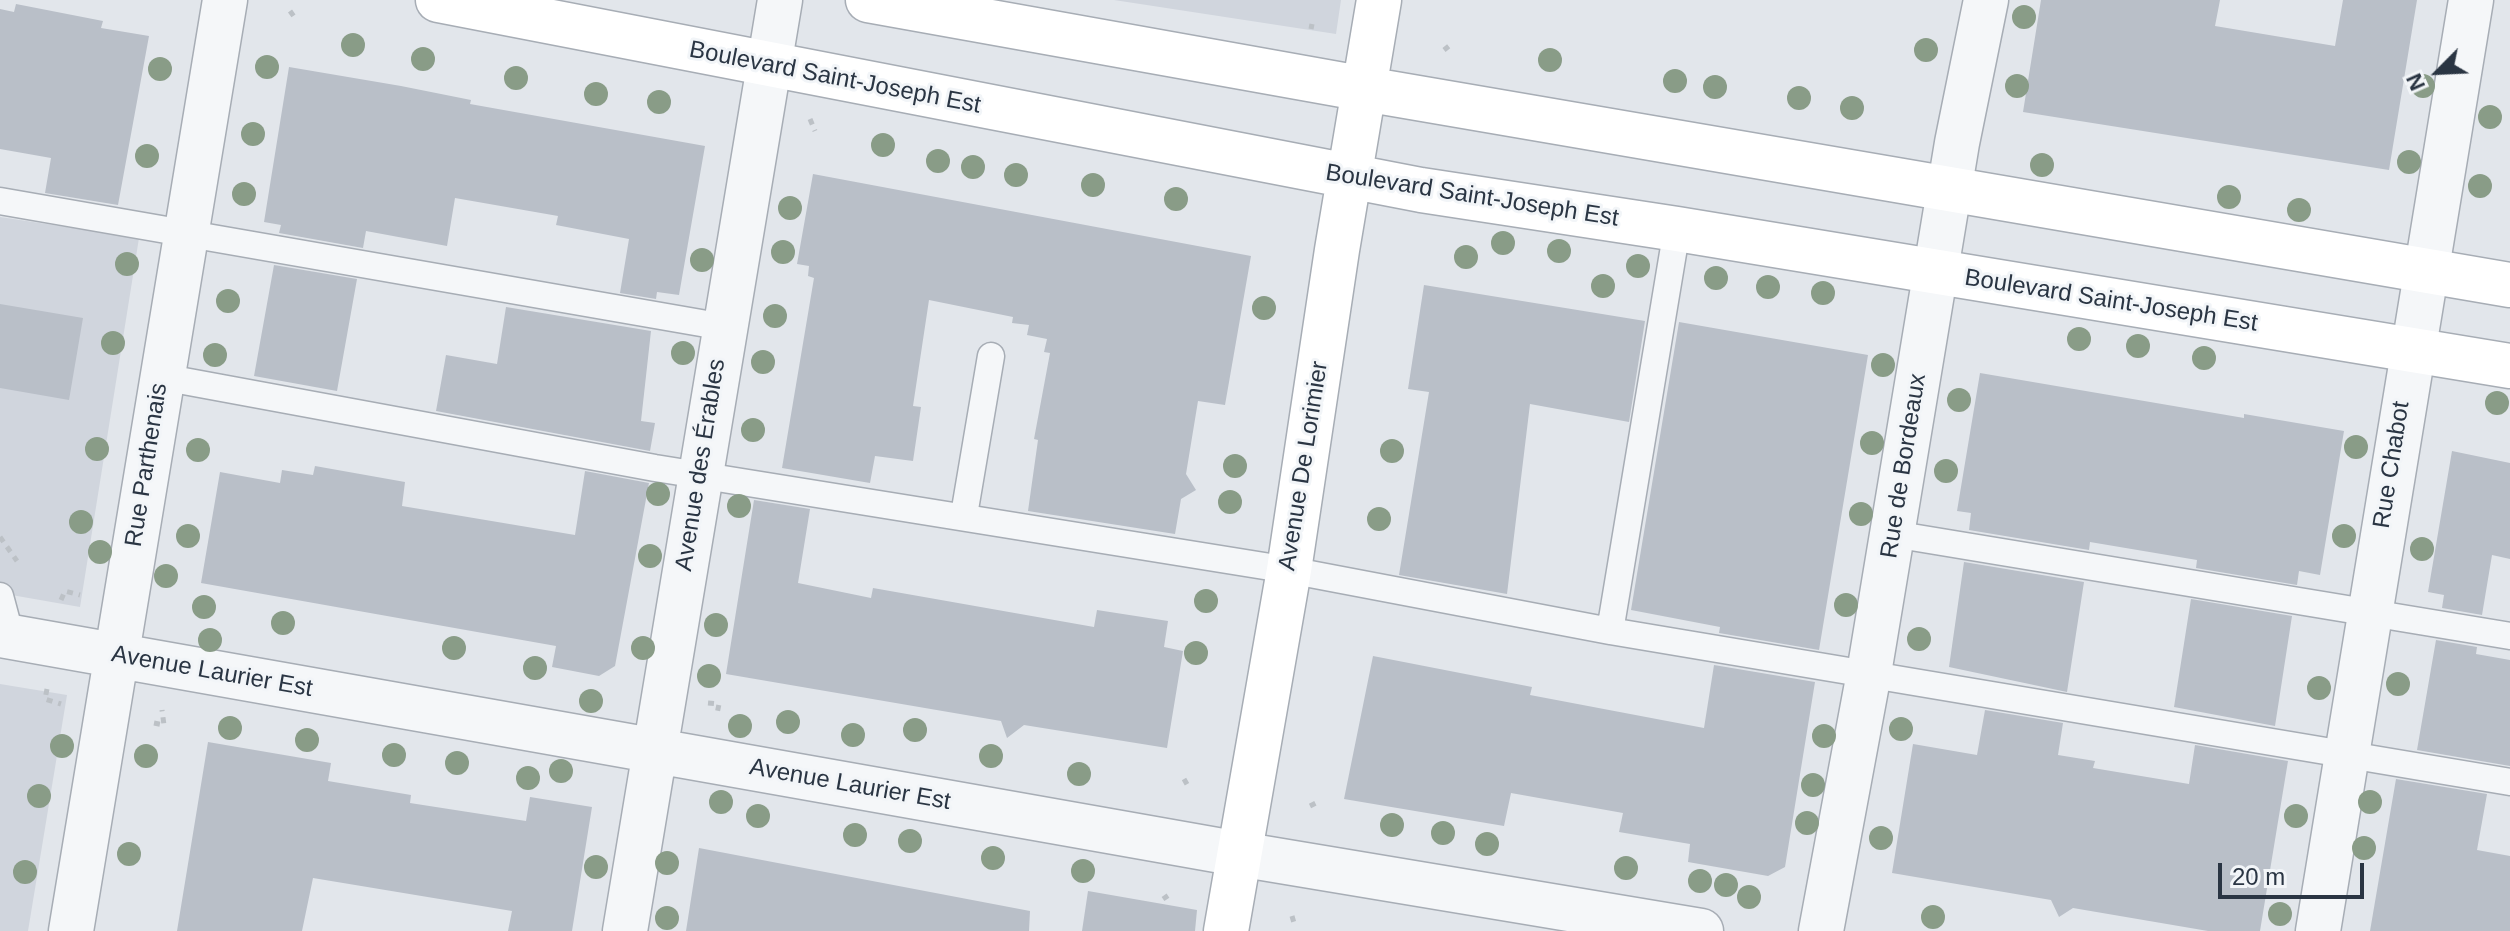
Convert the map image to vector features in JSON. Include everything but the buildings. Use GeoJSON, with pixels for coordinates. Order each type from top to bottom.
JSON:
{"type":"FeatureCollection","features":[{"type":"Feature","properties":{"kind":"main road","name":"Boulevard Saint-Joseph Est"},"geometry":{"type":"LineString","coordinates":[[438,0],[1349,177],[2510,366]]}},
{"type":"Feature","properties":{"kind":"main road"},"geometry":{"type":"LineString","coordinates":[[868,0],[1365,89],[2510,285]]}},
{"type":"Feature","properties":{"kind":"main road","name":"Avenue De Lorimier"},"geometry":{"type":"LineString","coordinates":[[1226,931],[1289,570],[1379,0]]}},
{"type":"Feature","properties":{"kind":"street","name":"Rue Parthenais"},"geometry":{"type":"LineString","coordinates":[[71,931],[225,0]]}},
{"type":"Feature","properties":{"kind":"street","name":"Avenue des Érables"},"geometry":{"type":"LineString","coordinates":[[625,931],[780,0]]}},
{"type":"Feature","properties":{"kind":"street","name":"Rue de Bordeaux"},"geometry":{"type":"LineString","coordinates":[[1821,931],[1869,673],[1950,188],[1986,0]]}},
{"type":"Feature","properties":{"kind":"street","name":"Rue Chabot"},"geometry":{"type":"LineString","coordinates":[[2318,931],[2344,755],[2471,0]]}},
{"type":"Feature","properties":{"kind":"street","name":"Avenue Laurier Est"},"geometry":{"type":"LineString","coordinates":[[4,622],[116,655],[1239,854],[1701,931]]}},
{"type":"Feature","properties":{"kind":"lane"},"geometry":{"type":"LineString","coordinates":[[0,201],[724,327]]}},
{"type":"Feature","properties":{"kind":"lane"},"geometry":{"type":"LineString","coordinates":[[1610,631],[1677,229]]}},
{"type":"Feature","properties":{"kind":"lane"},"geometry":{"type":"LineString","coordinates":[[964,515],[991,356]]}},
{"type":"Feature","properties":{"kind":"lane"},"geometry":{"type":"LineString","coordinates":[[162,377],[699,474],[1289,570],[1610,631],[2510,782]]}},
{"type":"Feature","properties":{"kind":"lane"},"geometry":{"type":"LineString","coordinates":[[1893,534],[2510,636]]}},
{"type":"Feature","properties":{"kind":"path"},"geometry":{"type":"LineString","coordinates":[[290,11],[295,18]]}},
{"type":"Feature","properties":{"kind":"path"},"geometry":{"type":"LineString","coordinates":[[1184,779],[1188,786]]}},
{"type":"Feature","properties":{"kind":"shaded area"},"geometry":{"type":"Polygon","coordinates":[[[1114,0],[1341,0],[1336,34],[1114,0]]]}},
{"type":"Feature","properties":{"kind":"shaded area"},"geometry":{"type":"Polygon","coordinates":[[[0,217],[139,238],[80,607],[0,593],[0,217]]]}},
{"type":"Feature","properties":{"kind":"shaded area"},"geometry":{"type":"Polygon","coordinates":[[[0,684],[67,695],[28,931],[0,931],[0,684]]]}}]}
